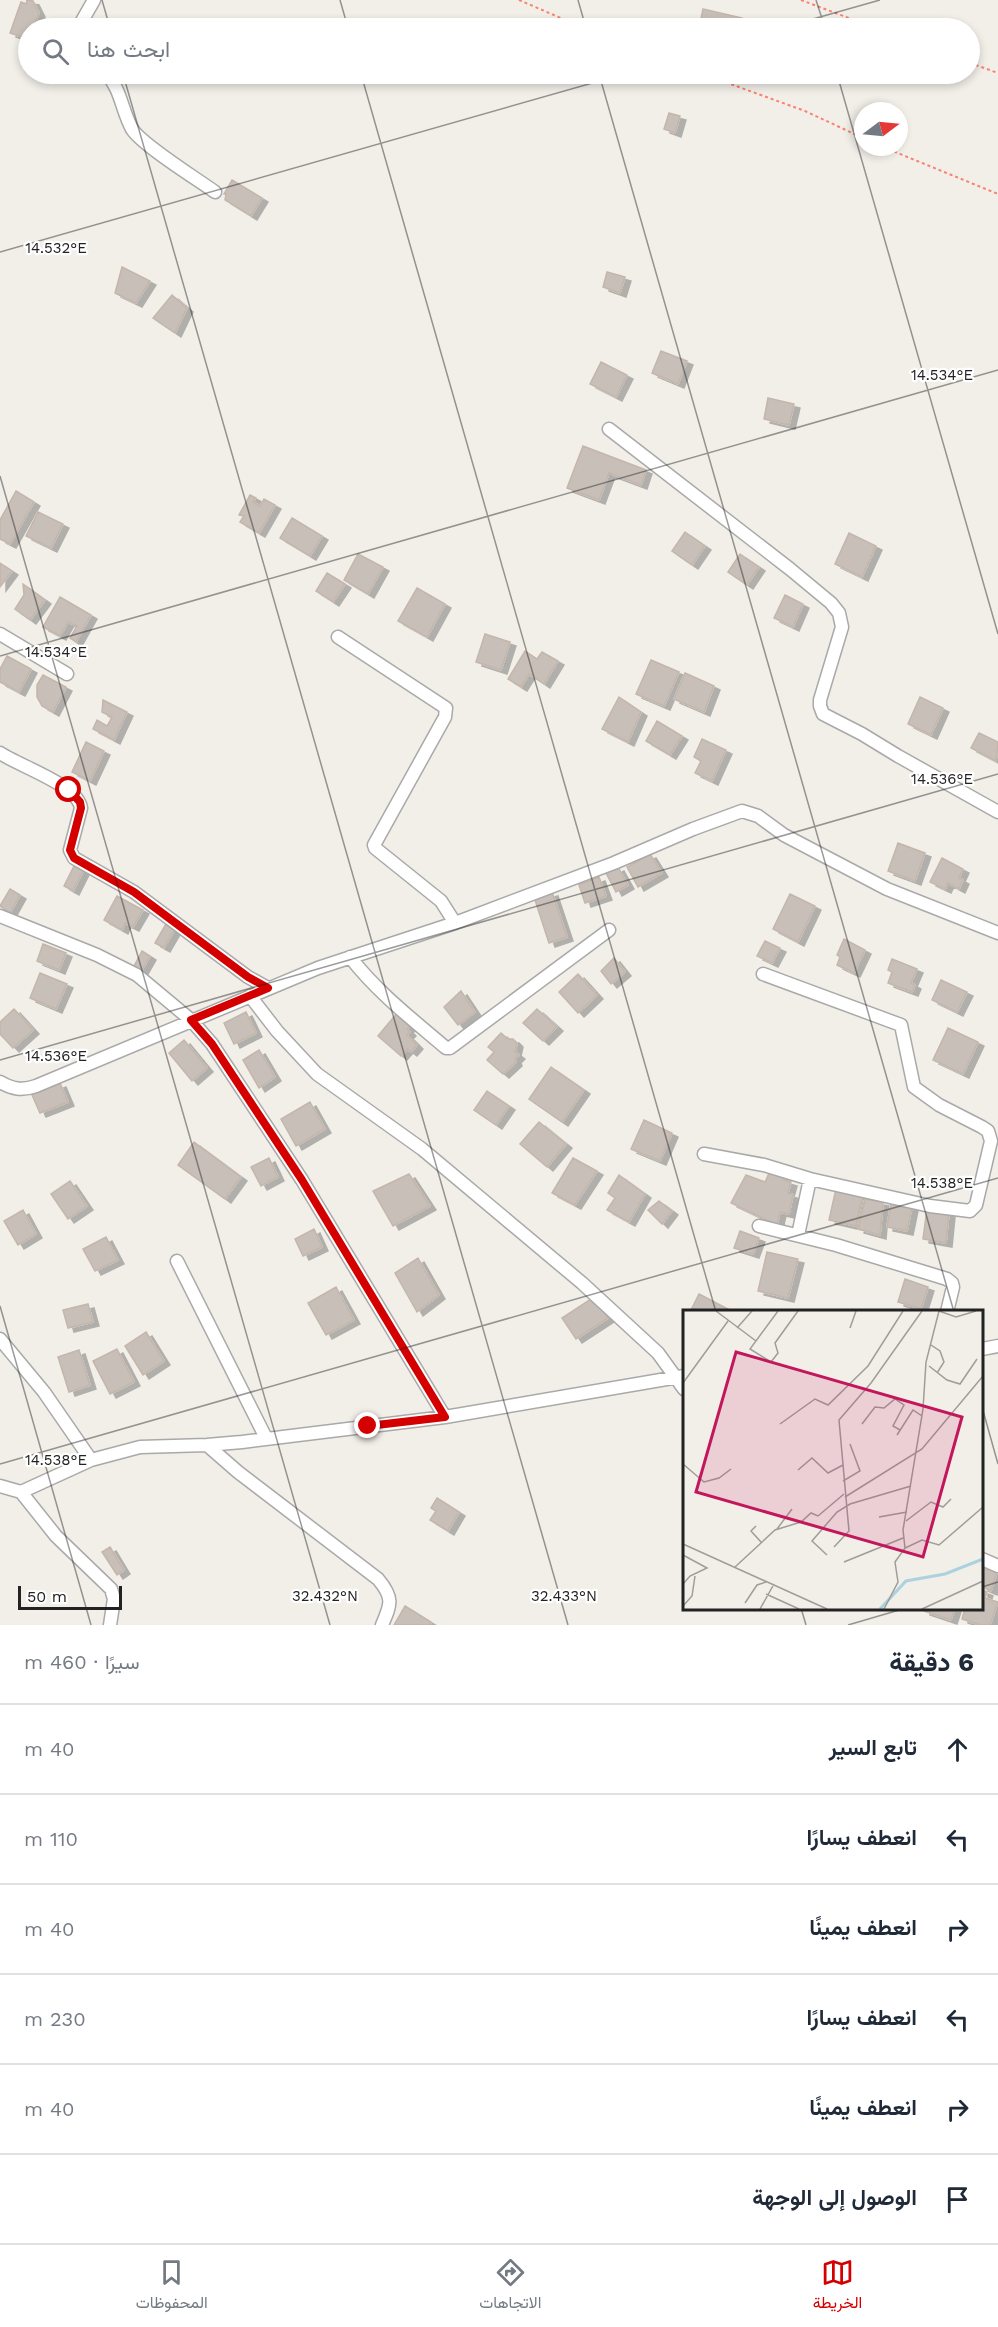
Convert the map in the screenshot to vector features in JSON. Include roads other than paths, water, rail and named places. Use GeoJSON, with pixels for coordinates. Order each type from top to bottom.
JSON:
{"type":"FeatureCollection","features":[{"type":"Feature","properties":{"kind":"street"},"geometry":{"type":"LineString","coordinates":[[84,18],[94,0]]}},
{"type":"Feature","properties":{"kind":"street"},"geometry":{"type":"LineString","coordinates":[[113,84],[122,99],[133,131],[215,192]]}},
{"type":"Feature","properties":{"kind":"street"},"geometry":{"type":"LineString","coordinates":[[609,429],[790,569],[831,603],[839,613],[842,627],[820,700],[823,714],[998,812]]}},
{"type":"Feature","properties":{"kind":"street"},"geometry":{"type":"LineString","coordinates":[[0,634],[67,674]]}},
{"type":"Feature","properties":{"kind":"street"},"geometry":{"type":"LineString","coordinates":[[338,637],[446,708],[445,717],[374,845],[441,901],[455,923]]}},
{"type":"Feature","properties":{"kind":"street"},"geometry":{"type":"LineString","coordinates":[[0,753],[69,790],[80,802],[81,808],[70,850],[74,858],[134,892],[248,977],[268,988]]}},
{"type":"Feature","properties":{"kind":"street"},"geometry":{"type":"LineString","coordinates":[[0,1082],[10,1087],[28,1089],[268,988],[350,957],[455,923],[746,810],[784,835],[887,889],[998,933]]}},
{"type":"Feature","properties":{"kind":"street"},"geometry":{"type":"LineString","coordinates":[[0,916],[97,955],[137,975],[191,1020],[212,1044],[302,1180],[445,1417]]}},
{"type":"Feature","properties":{"kind":"street"},"geometry":{"type":"LineString","coordinates":[[350,957],[362,973],[397,1007],[446,1048],[450,1048],[609,930]]}},
{"type":"Feature","properties":{"kind":"street"},"geometry":{"type":"LineString","coordinates":[[704,1154],[764,1165],[810,1179],[930,1206],[970,1211],[976,1205],[991,1141],[988,1131],[939,1105],[914,1087],[901,1025],[763,974]]}},
{"type":"Feature","properties":{"kind":"street"},"geometry":{"type":"LineString","coordinates":[[250,996],[317,1074],[422,1149],[567,1270],[680,1376]]}},
{"type":"Feature","properties":{"kind":"street"},"geometry":{"type":"LineString","coordinates":[[798,1234],[810,1179]]}},
{"type":"Feature","properties":{"kind":"street"},"geometry":{"type":"LineString","coordinates":[[759,1226],[798,1234],[947,1280],[952,1283],[953,1287],[947,1310]]}},
{"type":"Feature","properties":{"kind":"street"},"geometry":{"type":"LineString","coordinates":[[177,1262],[266,1438]]}},
{"type":"Feature","properties":{"kind":"street"},"geometry":{"type":"LineString","coordinates":[[0,1339],[44,1392],[91,1460]]}},
{"type":"Feature","properties":{"kind":"street"},"geometry":{"type":"LineString","coordinates":[[983,1349],[998,1346]]}},
{"type":"Feature","properties":{"kind":"street"},"geometry":{"type":"LineString","coordinates":[[21,1492],[91,1460],[140,1447],[207,1445],[445,1417],[680,1376]]}},
{"type":"Feature","properties":{"kind":"street"},"geometry":{"type":"LineString","coordinates":[[207,1445],[238,1472],[378,1579],[390,1596],[390,1607],[382,1625]]}},
{"type":"Feature","properties":{"kind":"street"},"geometry":{"type":"LineString","coordinates":[[0,1486],[21,1492],[56,1536],[111,1589],[114,1599],[110,1625]]}},
{"type":"Feature","properties":{"kind":"street"},"geometry":{"type":"LineString","coordinates":[[983,1560],[998,1566]]}}]}
